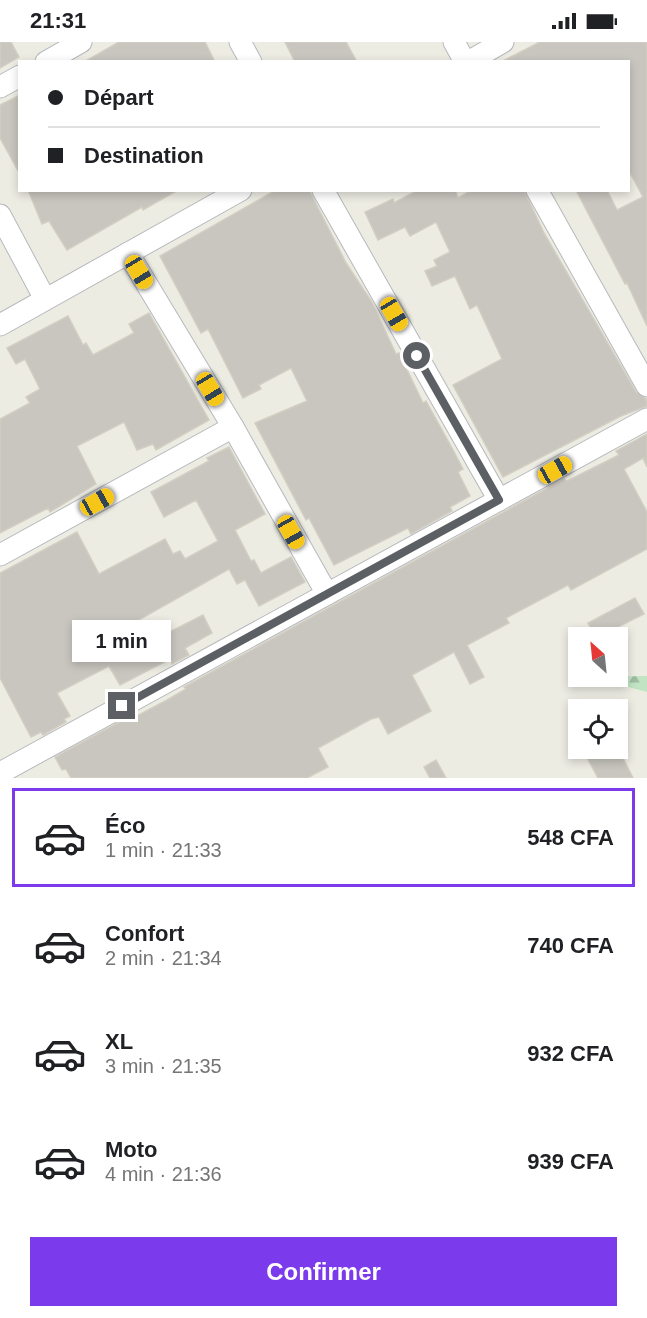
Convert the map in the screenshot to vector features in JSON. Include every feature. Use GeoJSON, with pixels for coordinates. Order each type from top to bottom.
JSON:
{"type":"FeatureCollection","features":[{"type":"Feature","properties":{"kind":"street"},"geometry":{"type":"LineString","coordinates":[[50,60],[81,42]]}},
{"type":"Feature","properties":{"kind":"street"},"geometry":{"type":"LineString","coordinates":[[240,42],[250,60]]}},
{"type":"Feature","properties":{"kind":"street"},"geometry":{"type":"LineString","coordinates":[[454,42],[465,60]]}},
{"type":"Feature","properties":{"kind":"street"},"geometry":{"type":"LineString","coordinates":[[470,60],[503,42]]}},
{"type":"Feature","properties":{"kind":"street"},"geometry":{"type":"LineString","coordinates":[[0,87],[18,77]]}},
{"type":"Feature","properties":{"kind":"street"},"geometry":{"type":"LineString","coordinates":[[0,325],[237,192]]}},
{"type":"Feature","properties":{"kind":"street"},"geometry":{"type":"LineString","coordinates":[[324,192],[499,500]]}},
{"type":"Feature","properties":{"kind":"street"},"geometry":{"type":"LineString","coordinates":[[538,192],[647,386]]}},
{"type":"Feature","properties":{"kind":"street"},"geometry":{"type":"LineString","coordinates":[[0,215],[45,299]]}},
{"type":"Feature","properties":{"kind":"street"},"geometry":{"type":"LineString","coordinates":[[128,253],[233,428],[327,594]]}},
{"type":"Feature","properties":{"kind":"street"},"geometry":{"type":"LineString","coordinates":[[0,774],[647,419]]}},
{"type":"Feature","properties":{"kind":"street"},"geometry":{"type":"LineString","coordinates":[[0,555],[233,428]]}},
{"type":"Feature","properties":{"kind":"green space"},"geometry":{"type":"Polygon","coordinates":[[[628,676],[647,676],[647,692],[628,687],[628,676]]]}},
{"type":"Feature","properties":{"kind":"building"},"geometry":{"type":"Polygon","coordinates":[[[0,42],[11,42],[19,57],[0,68],[0,42]]]}},
{"type":"Feature","properties":{"kind":"building"},"geometry":{"type":"Polygon","coordinates":[[[119,42],[205,42],[214,60],[88,60],[119,42]]]}},
{"type":"Feature","properties":{"kind":"building"},"geometry":{"type":"Polygon","coordinates":[[[285,42],[346,42],[356,60],[294,60],[285,42]]]}},
{"type":"Feature","properties":{"kind":"building"},"geometry":{"type":"Polygon","coordinates":[[[540,42],[647,42],[647,326],[627,283],[625,284],[577,192],[608,192],[617,210],[643,197],[630,173],[630,60],[505,60],[540,42]]]}},
{"type":"Feature","properties":{"kind":"building"},"geometry":{"type":"Polygon","coordinates":[[[18,96],[18,170],[0,138],[0,105],[18,96]]]}},
{"type":"Feature","properties":{"kind":"building"},"geometry":{"type":"Polygon","coordinates":[[[29,192],[174,192],[143,210],[142,207],[67,250],[49,221],[42,224],[29,192]]]}},
{"type":"Feature","properties":{"kind":"building"},"geometry":{"type":"Polygon","coordinates":[[[272,192],[310,192],[346,263],[372,302],[396,354],[399,353],[423,403],[426,401],[452,448],[463,469],[458,472],[470,496],[450,507],[452,511],[411,534],[408,528],[334,565],[309,518],[306,520],[255,423],[307,401],[291,368],[259,385],[261,389],[243,398],[208,329],[201,333],[160,256],[272,192]]]}},
{"type":"Feature","properties":{"kind":"building"},"geometry":{"type":"Polygon","coordinates":[[[414,192],[456,192],[458,198],[468,192],[525,192],[544,233],[636,392],[646,399],[647,406],[621,416],[503,477],[453,385],[502,359],[477,305],[470,309],[455,276],[432,286],[425,271],[437,266],[434,260],[450,252],[436,222],[410,236],[405,227],[378,240],[365,212],[393,199],[394,203],[414,192]]]}},
{"type":"Feature","properties":{"kind":"building"},"geometry":{"type":"Polygon","coordinates":[[[149,313],[209,420],[156,450],[153,444],[137,450],[124,422],[77,446],[96,484],[50,512],[48,508],[0,533],[0,419],[30,403],[26,397],[40,389],[25,359],[16,364],[7,348],[68,316],[83,345],[86,343],[93,355],[134,333],[129,324],[149,313]]]}},
{"type":"Feature","properties":{"kind":"building"},"geometry":{"type":"Polygon","coordinates":[[[647,434],[647,467],[643,458],[624,469],[647,512],[647,549],[571,590],[568,585],[506,618],[509,623],[467,645],[484,677],[470,684],[454,652],[412,675],[431,711],[388,734],[379,717],[371,719],[318,748],[328,767],[307,778],[71,778],[66,769],[62,770],[55,757],[134,714],[135,717],[167,700],[186,689],[184,687],[564,479],[567,481],[619,455],[616,451],[647,434]]]}},
{"type":"Feature","properties":{"kind":"building"},"geometry":{"type":"Polygon","coordinates":[[[229,447],[265,514],[235,530],[251,561],[254,560],[261,573],[291,557],[305,582],[259,606],[245,580],[237,584],[229,569],[119,631],[130,652],[203,615],[212,633],[185,648],[189,655],[172,664],[170,659],[120,685],[109,666],[57,693],[70,716],[64,719],[66,722],[43,735],[41,732],[31,737],[0,678],[0,573],[77,532],[99,574],[165,539],[173,554],[180,551],[185,559],[218,541],[196,500],[164,517],[151,492],[209,461],[207,458],[229,447]]]}},
{"type":"Feature","properties":{"kind":"building"},"geometry":{"type":"Polygon","coordinates":[[[635,598],[644,614],[618,627],[590,627],[588,623],[635,598]]]}},
{"type":"Feature","properties":{"kind":"building"},"geometry":{"type":"Polygon","coordinates":[[[588,759],[624,759],[633,778],[598,778],[588,759]]]}},
{"type":"Feature","properties":{"kind":"building"},"geometry":{"type":"Polygon","coordinates":[[[436,760],[446,778],[430,778],[424,767],[436,760]]]}},
{"type":"Feature","properties":{"kind":"route"},"geometry":{"type":"LineString","coordinates":[[122,706],[499,500],[417,356]]}}]}
